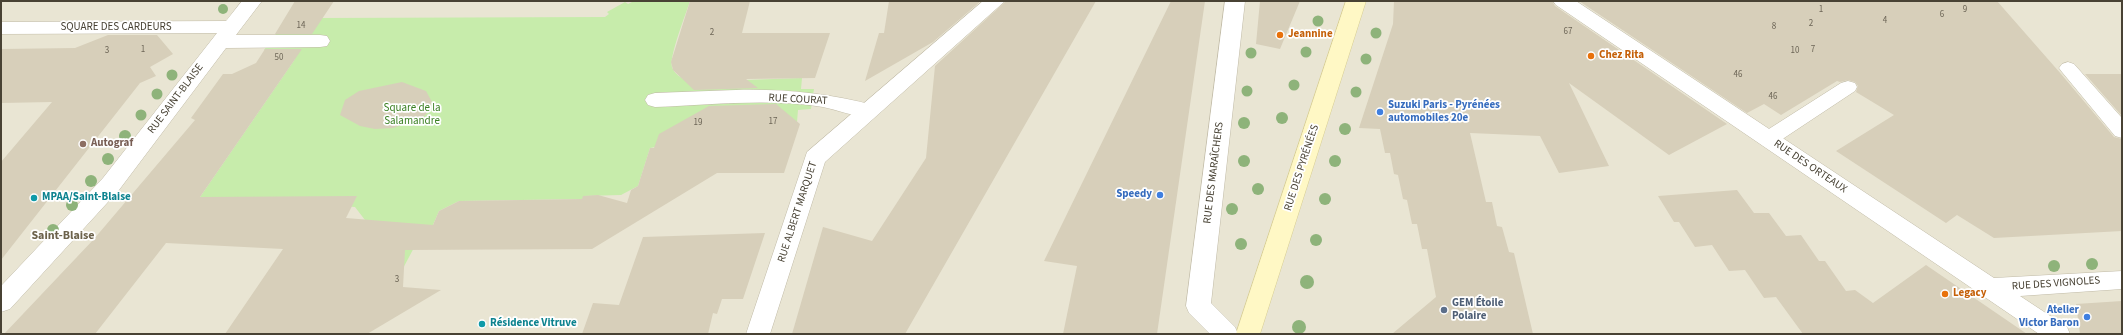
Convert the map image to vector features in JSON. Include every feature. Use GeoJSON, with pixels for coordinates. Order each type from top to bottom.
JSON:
{"type":"FeatureCollection","features":[{"type":"Feature","properties":{"kind":"main road","name":"RUE DES PYRÉNÉES"},"geometry":{"type":"LineString","coordinates":[[1248,334],[1356,1]]}},
{"type":"Feature","properties":{"kind":"street","name":"RUE SAINT-BLAISE"},"geometry":{"type":"LineString","coordinates":[[1,302],[111,184],[225,34],[252,1]]}},
{"type":"Feature","properties":{"kind":"street"},"geometry":{"type":"LineString","coordinates":[[870,112],[995,1]]}},
{"type":"Feature","properties":{"kind":"street","name":"RUE DES MARAÎCHERS"},"geometry":{"type":"LineString","coordinates":[[1226,334],[1198,306],[1235,1]]}},
{"type":"Feature","properties":{"kind":"street","name":"RUE DES ORTEAUX"},"geometry":{"type":"LineString","coordinates":[[1563,1],[2058,334]]}},
{"type":"Feature","properties":{"kind":"street","name":"SQUARE DES CARDEURS"},"geometry":{"type":"LineString","coordinates":[[1,28],[225,34]]}},
{"type":"Feature","properties":{"kind":"street"},"geometry":{"type":"LineString","coordinates":[[225,34],[320,41]]}},
{"type":"Feature","properties":{"kind":"street","name":"RUE COURAT"},"geometry":{"type":"LineString","coordinates":[[655,100],[813,98],[850,105],[870,112]]}},
{"type":"Feature","properties":{"kind":"street","name":"RUE ALBERT MARQUET"},"geometry":{"type":"LineString","coordinates":[[758,334],[815,158],[870,112]]}},
{"type":"Feature","properties":{"kind":"street","name":"RUE DES VIGNOLES"},"geometry":{"type":"LineString","coordinates":[[1990,288],[2122,280]]}},
{"type":"Feature","properties":{"kind":"lane"},"geometry":{"type":"LineString","coordinates":[[2068,68],[2122,131]]}},
{"type":"Feature","properties":{"kind":"lane"},"geometry":{"type":"LineString","coordinates":[[1768,139],[1848,87]]}},
{"type":"Feature","properties":{"kind":"shaded area"},"geometry":{"type":"Polygon","coordinates":[[[1,1],[2122,1],[2122,334],[1,334],[1,1]]]}},
{"type":"Feature","properties":{"kind":"green space","name":"Square de la Salamandre"},"geometry":{"type":"Polygon","coordinates":[[[634,1],[690,1],[673,54],[672,67],[678,76],[688,82],[802,78],[801,89],[814,89],[811,109],[798,110],[797,122],[650,148],[638,186],[621,195],[584,196],[582,199],[459,201],[439,211],[432,227],[425,227],[368,334],[309,334],[365,220],[355,207],[200,197],[295,59],[264,50],[282,26],[321,18],[605,17],[609,14],[607,12],[625,2],[628,4],[634,1]]]}},
{"type":"Feature","properties":{"kind":"building"},"geometry":{"type":"Polygon","coordinates":[[[295,1],[334,1],[312,34],[275,34],[295,1]]]}},
{"type":"Feature","properties":{"kind":"building"},"geometry":{"type":"Polygon","coordinates":[[[690,1],[750,1],[742,33],[830,33],[815,78],[746,79],[758,88],[694,90],[673,70],[671,62],[690,1]]]}},
{"type":"Feature","properties":{"kind":"building"},"geometry":{"type":"Polygon","coordinates":[[[889,1],[981,1],[933,42],[865,81],[879,33],[884,33],[889,1]]]}},
{"type":"Feature","properties":{"kind":"building"},"geometry":{"type":"Polygon","coordinates":[[[1006,1],[1096,1],[905,334],[792,334],[823,227],[872,241],[926,158],[935,66],[1006,1]]]}},
{"type":"Feature","properties":{"kind":"building"},"geometry":{"type":"Polygon","coordinates":[[[1171,1],[1205,1],[1157,334],[1063,334],[1077,266],[1044,261],[1171,1]]]}},
{"type":"Feature","properties":{"kind":"building"},"geometry":{"type":"Polygon","coordinates":[[[1260,1],[1300,1],[1280,49],[1256,44],[1260,1]]]}},
{"type":"Feature","properties":{"kind":"building"},"geometry":{"type":"Polygon","coordinates":[[[1394,1],[1552,1],[1555,6],[1727,124],[1669,155],[1569,83],[1609,166],[1559,173],[1540,136],[1470,133],[1486,202],[1492,202],[1497,226],[1502,227],[1509,252],[1514,253],[1533,334],[1392,334],[1436,297],[1427,249],[1422,249],[1417,224],[1412,224],[1407,200],[1403,199],[1398,175],[1394,174],[1390,153],[1385,153],[1380,129],[1359,128],[1393,24],[1394,1]]]}},
{"type":"Feature","properties":{"kind":"building"},"geometry":{"type":"Polygon","coordinates":[[[1579,1],[1997,1],[2114,137],[2122,139],[2122,231],[1994,238],[1957,215],[1946,223],[1836,151],[1894,115],[1856,92],[1858,86],[1855,82],[1848,80],[1840,82],[1837,81],[1781,115],[1764,104],[1747,113],[1579,1]]]}},
{"type":"Feature","properties":{"kind":"building"},"geometry":{"type":"Polygon","coordinates":[[[108,35],[157,35],[173,54],[150,67],[156,76],[140,83],[1,260],[1,162],[52,102],[1,103],[1,49],[75,48],[108,35]]]}},
{"type":"Feature","properties":{"kind":"building"},"geometry":{"type":"Polygon","coordinates":[[[265,49],[302,49],[200,197],[357,196],[346,218],[433,225],[439,211],[459,201],[582,199],[583,196],[598,195],[627,203],[631,190],[638,186],[650,148],[654,148],[659,134],[709,106],[776,104],[800,124],[784,173],[717,173],[592,249],[405,250],[403,287],[441,290],[367,334],[225,334],[283,249],[166,243],[95,334],[4,334],[94,239],[195,120],[191,118],[223,74],[232,74],[256,63],[265,49]]]}},
{"type":"Feature","properties":{"kind":"building"},"geometry":{"type":"Polygon","coordinates":[[[2085,74],[2122,74],[2122,116],[2085,74]]]}},
{"type":"Feature","properties":{"kind":"building"},"geometry":{"type":"Polygon","coordinates":[[[402,82],[426,91],[432,102],[429,111],[422,118],[393,128],[375,129],[360,126],[340,115],[345,100],[359,91],[402,82]]]}},
{"type":"Feature","properties":{"kind":"building"},"geometry":{"type":"Polygon","coordinates":[[[1737,190],[1754,213],[1769,213],[1786,236],[1801,235],[1819,261],[1825,261],[1846,291],[1855,290],[1873,303],[1926,265],[2027,334],[1803,334],[1776,297],[1764,298],[1745,270],[1729,271],[1712,245],[1695,247],[1679,222],[1674,222],[1658,196],[1737,190]]]}},
{"type":"Feature","properties":{"kind":"building"},"geometry":{"type":"Polygon","coordinates":[[[765,233],[743,299],[722,299],[717,314],[713,313],[708,334],[582,334],[593,303],[619,305],[643,237],[765,233]]]}},
{"type":"Feature","properties":{"kind":"building"},"geometry":{"type":"Polygon","coordinates":[[[2122,301],[2122,334],[2080,334],[2076,304],[2122,301]]]}},
{"type":"Feature","properties":{"kind":"place","name":"Jeannine"},"geometry":{"type":"Point","coordinates":[1280,35]}},
{"type":"Feature","properties":{"kind":"place","name":"Chez Rita"},"geometry":{"type":"Point","coordinates":[1591,56]}},
{"type":"Feature","properties":{"kind":"place","name":"Suzuki Paris - Pyrénées automobiles 20e"},"geometry":{"type":"Point","coordinates":[1380,112]}},
{"type":"Feature","properties":{"kind":"place","name":"Autograf"},"geometry":{"type":"Point","coordinates":[83,144]}},
{"type":"Feature","properties":{"kind":"place","name":"Speedy"},"geometry":{"type":"Point","coordinates":[1160,195]}},
{"type":"Feature","properties":{"kind":"place","name":"MPAA/Saint-Blaise"},"geometry":{"type":"Point","coordinates":[34,198]}},
{"type":"Feature","properties":{"kind":"place","name":"Legacy"},"geometry":{"type":"Point","coordinates":[1945,294]}},
{"type":"Feature","properties":{"kind":"place","name":"GEM Étoile Polaire"},"geometry":{"type":"Point","coordinates":[1444,310]}},
{"type":"Feature","properties":{"kind":"place","name":"Atelier Victor Baron"},"geometry":{"type":"Point","coordinates":[2087,317]}},
{"type":"Feature","properties":{"kind":"place","name":"Résidence Vitruve"},"geometry":{"type":"Point","coordinates":[482,324]}},
{"type":"Feature","properties":{"kind":"district","name":"Saint-Blaise"},"geometry":{"type":"Point","coordinates":[63,236]}}]}
